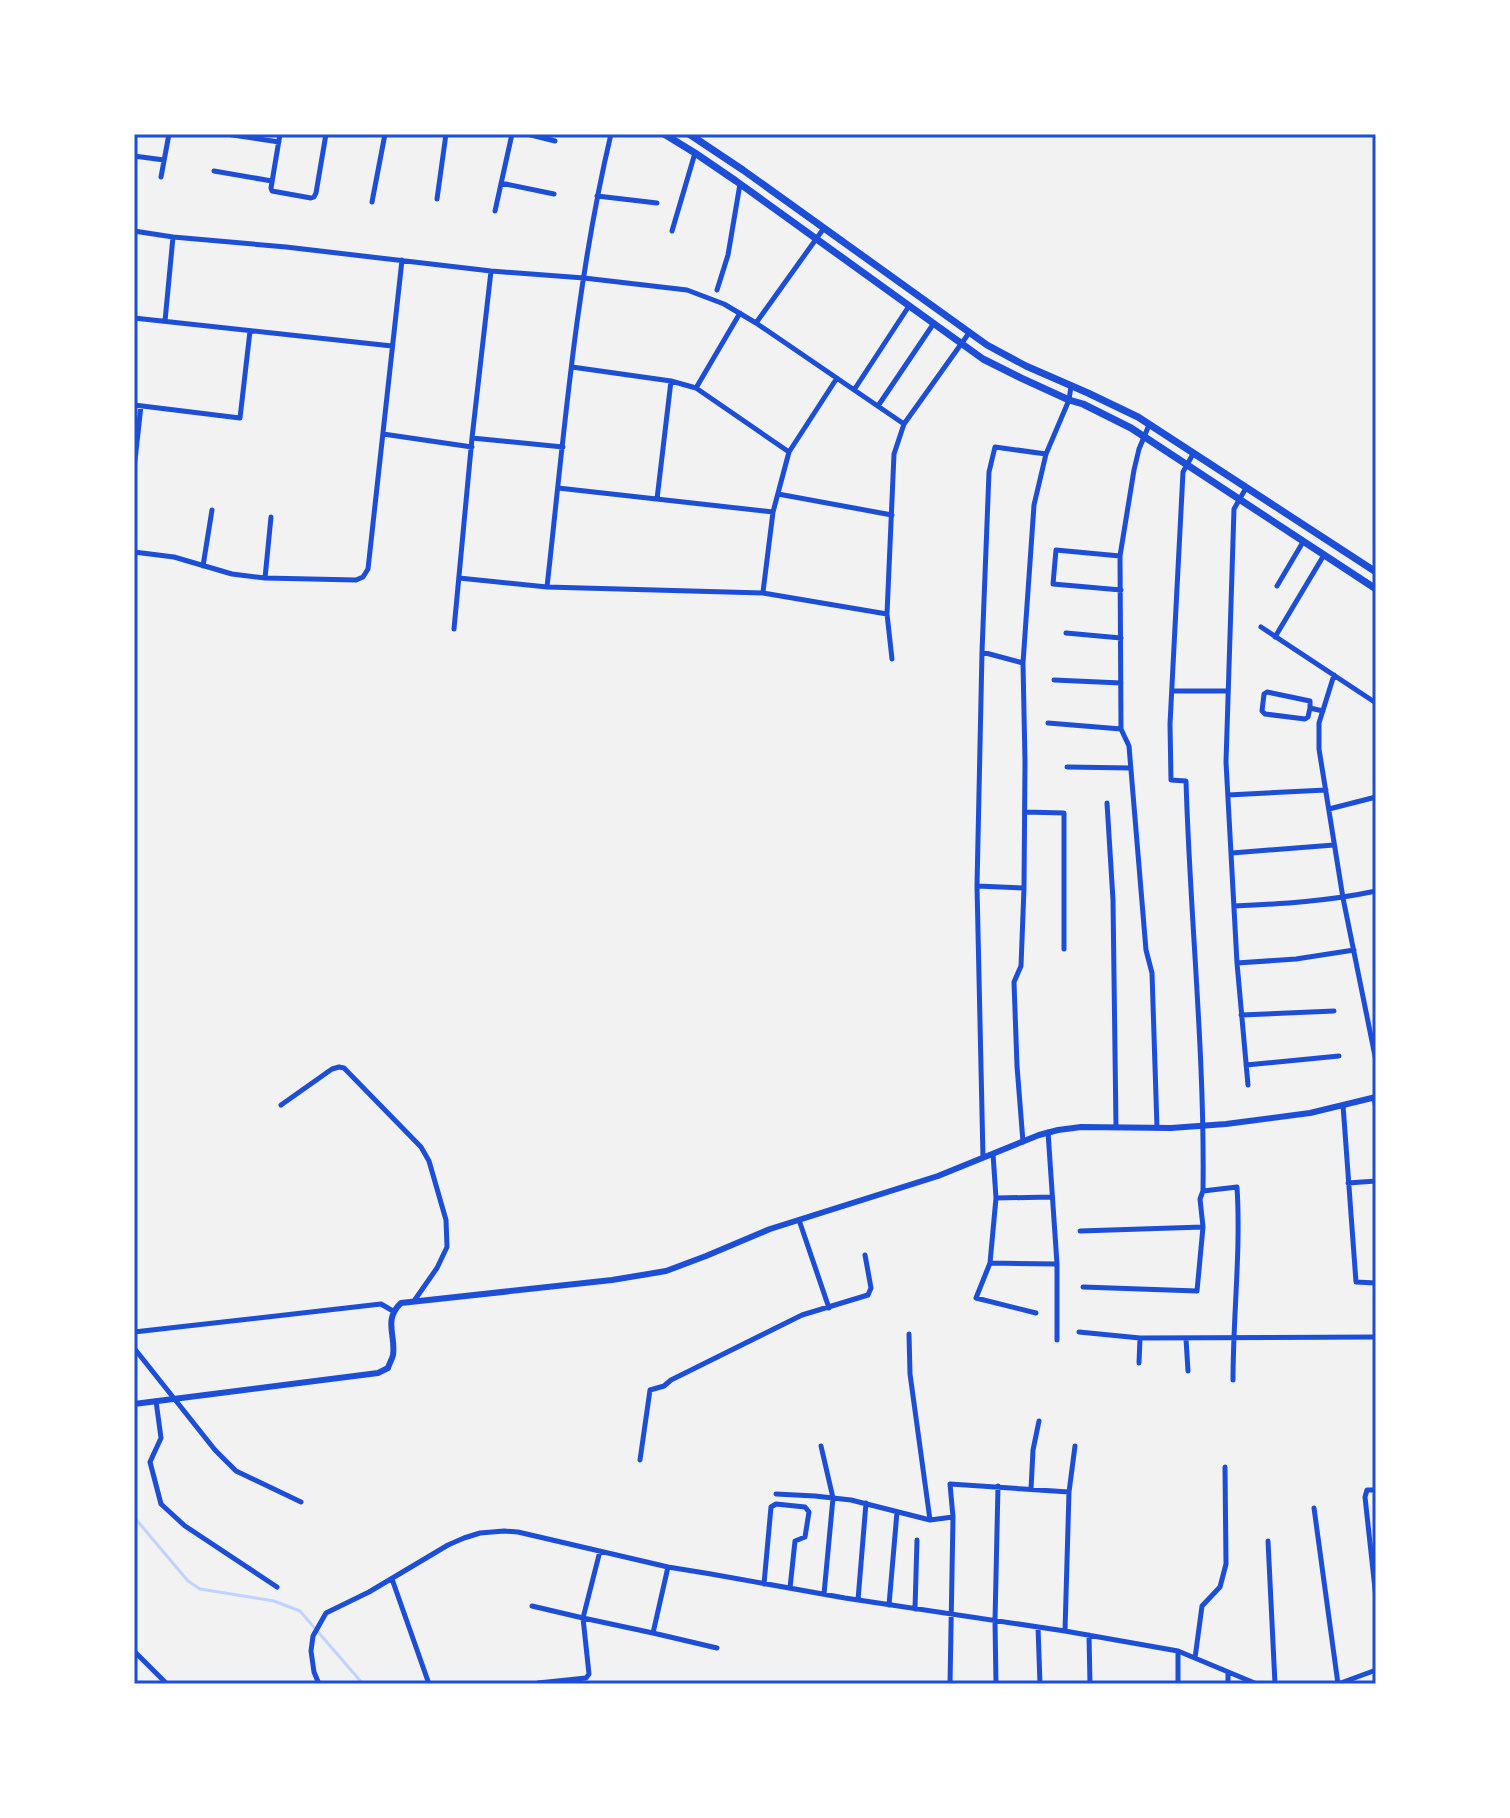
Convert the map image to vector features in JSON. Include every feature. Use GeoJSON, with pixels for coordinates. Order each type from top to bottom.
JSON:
{"type":"FeatureCollection","features":[{"type":"Feature","properties":{"kind":"main road"},"geometry":{"type":"LineString","coordinates":[[664,134],[740,184],[983,359],[1131,428],[1376,589]]}},
{"type":"Feature","properties":{"kind":"main road"},"geometry":{"type":"LineString","coordinates":[[689,134],[969,333],[1007,357],[1114,405],[1149,425],[1376,572]]}},
{"type":"Feature","properties":{"kind":"main road"},"geometry":{"type":"LineString","coordinates":[[1108,416],[1114,405]]}},
{"type":"Feature","properties":{"kind":"street"},"geometry":{"type":"LineString","coordinates":[[161,177],[169,134]]}},
{"type":"Feature","properties":{"kind":"street"},"geometry":{"type":"LineString","coordinates":[[226,134],[279,142]]}},
{"type":"Feature","properties":{"kind":"street"},"geometry":{"type":"LineString","coordinates":[[280,134],[271,188],[275,193],[311,198],[314,197],[326,134]]}},
{"type":"Feature","properties":{"kind":"street"},"geometry":{"type":"LineString","coordinates":[[372,202],[385,134]]}},
{"type":"Feature","properties":{"kind":"street"},"geometry":{"type":"LineString","coordinates":[[437,199],[446,134]]}},
{"type":"Feature","properties":{"kind":"street"},"geometry":{"type":"LineString","coordinates":[[495,211],[512,134]]}},
{"type":"Feature","properties":{"kind":"street"},"geometry":{"type":"LineString","coordinates":[[527,134],[555,141]]}},
{"type":"Feature","properties":{"kind":"street"},"geometry":{"type":"LineString","coordinates":[[547,587],[584,278],[611,134]]}},
{"type":"Feature","properties":{"kind":"street"},"geometry":{"type":"LineString","coordinates":[[672,231],[695,153]]}},
{"type":"Feature","properties":{"kind":"street"},"geometry":{"type":"LineString","coordinates":[[134,156],[164,160]]}},
{"type":"Feature","properties":{"kind":"street"},"geometry":{"type":"LineString","coordinates":[[214,171],[272,181]]}},
{"type":"Feature","properties":{"kind":"street"},"geometry":{"type":"LineString","coordinates":[[501,183],[554,194]]}},
{"type":"Feature","properties":{"kind":"street"},"geometry":{"type":"LineString","coordinates":[[717,290],[728,255],[740,184]]}},
{"type":"Feature","properties":{"kind":"street"},"geometry":{"type":"LineString","coordinates":[[597,196],[657,203]]}},
{"type":"Feature","properties":{"kind":"street"},"geometry":{"type":"LineString","coordinates":[[756,323],[824,228]]}},
{"type":"Feature","properties":{"kind":"street"},"geometry":{"type":"LineString","coordinates":[[134,231],[687,290],[740,313],[904,424]]}},
{"type":"Feature","properties":{"kind":"street"},"geometry":{"type":"LineString","coordinates":[[165,321],[173,237]]}},
{"type":"Feature","properties":{"kind":"street"},"geometry":{"type":"LineString","coordinates":[[134,552],[174,557],[232,574],[265,578],[356,580],[363,577],[368,569],[402,260]]}},
{"type":"Feature","properties":{"kind":"street"},"geometry":{"type":"LineString","coordinates":[[454,629],[491,271]]}},
{"type":"Feature","properties":{"kind":"street"},"geometry":{"type":"LineString","coordinates":[[854,390],[909,306]]}},
{"type":"Feature","properties":{"kind":"street"},"geometry":{"type":"LineString","coordinates":[[696,388],[740,313]]}},
{"type":"Feature","properties":{"kind":"street"},"geometry":{"type":"LineString","coordinates":[[134,318],[392,346]]}},
{"type":"Feature","properties":{"kind":"street"},"geometry":{"type":"LineString","coordinates":[[878,406],[934,323]]}},
{"type":"Feature","properties":{"kind":"street"},"geometry":{"type":"LineString","coordinates":[[134,469],[137,405],[240,418],[250,331]]}},
{"type":"Feature","properties":{"kind":"street"},"geometry":{"type":"LineString","coordinates":[[892,659],[887,614],[894,454],[904,424],[969,333]]}},
{"type":"Feature","properties":{"kind":"street"},"geometry":{"type":"LineString","coordinates":[[572,367],[671,381],[696,388],[789,452]]}},
{"type":"Feature","properties":{"kind":"street"},"geometry":{"type":"LineString","coordinates":[[763,593],[773,512],[789,452],[837,378]]}},
{"type":"Feature","properties":{"kind":"street"},"geometry":{"type":"LineString","coordinates":[[657,499],[671,381]]}},
{"type":"Feature","properties":{"kind":"street"},"geometry":{"type":"LineString","coordinates":[[1023,1142],[1014,982],[1021,966],[1024,888],[1023,663],[1034,505],[1046,454],[1069,400],[1071,386]]}},
{"type":"Feature","properties":{"kind":"street"},"geometry":{"type":"LineString","coordinates":[[1149,425],[1134,470],[1120,556],[1121,729],[1129,746],[1146,950],[1152,973],[1157,1128]]}},
{"type":"Feature","properties":{"kind":"street"},"geometry":{"type":"LineString","coordinates":[[383,434],[472,447]]}},
{"type":"Feature","properties":{"kind":"street"},"geometry":{"type":"LineString","coordinates":[[472,438],[563,447]]}},
{"type":"Feature","properties":{"kind":"street"},"geometry":{"type":"LineString","coordinates":[[983,1158],[977,886],[989,472],[995,447],[1046,454]]}},
{"type":"Feature","properties":{"kind":"street"},"geometry":{"type":"LineString","coordinates":[[1083,1287],[1197,1291],[1203,1227],[1200,1199],[1203,1191],[1204,1126],[1186,781],[1171,780],[1170,724],[1183,472],[1193,454]]}},
{"type":"Feature","properties":{"kind":"street"},"geometry":{"type":"LineString","coordinates":[[558,488],[773,512]]}},
{"type":"Feature","properties":{"kind":"street"},"geometry":{"type":"LineString","coordinates":[[1246,488],[1234,509],[1226,762],[1237,963],[1248,1085]]}},
{"type":"Feature","properties":{"kind":"street"},"geometry":{"type":"LineString","coordinates":[[778,494],[892,515]]}},
{"type":"Feature","properties":{"kind":"street"},"geometry":{"type":"LineString","coordinates":[[203,566],[212,510]]}},
{"type":"Feature","properties":{"kind":"street"},"geometry":{"type":"LineString","coordinates":[[265,578],[271,517]]}},
{"type":"Feature","properties":{"kind":"street"},"geometry":{"type":"LineString","coordinates":[[1277,586],[1304,541]]}},
{"type":"Feature","properties":{"kind":"street"},"geometry":{"type":"LineString","coordinates":[[1120,556],[1056,550],[1053,584],[1121,590]]}},
{"type":"Feature","properties":{"kind":"street"},"geometry":{"type":"LineString","coordinates":[[1275,637],[1325,554]]}},
{"type":"Feature","properties":{"kind":"street"},"geometry":{"type":"LineString","coordinates":[[1341,565],[1348,554]]}},
{"type":"Feature","properties":{"kind":"street"},"geometry":{"type":"LineString","coordinates":[[459,578],[547,587],[763,593],[887,614]]}},
{"type":"Feature","properties":{"kind":"street"},"geometry":{"type":"LineString","coordinates":[[1261,627],[1376,703]]}},
{"type":"Feature","properties":{"kind":"street"},"geometry":{"type":"LineString","coordinates":[[1066,633],[1121,638]]}},
{"type":"Feature","properties":{"kind":"street"},"geometry":{"type":"LineString","coordinates":[[982,652],[1023,663]]}},
{"type":"Feature","properties":{"kind":"street"},"geometry":{"type":"LineString","coordinates":[[1334,675],[1319,723],[1319,749],[1343,898],[1376,1061]]}},
{"type":"Feature","properties":{"kind":"street"},"geometry":{"type":"LineString","coordinates":[[1054,680],[1121,683]]}},
{"type":"Feature","properties":{"kind":"street"},"geometry":{"type":"LineString","coordinates":[[1172,691],[1228,691]]}},
{"type":"Feature","properties":{"kind":"street"},"geometry":{"type":"LineString","coordinates":[[1267,692],[1310,701],[1310,708],[1305,719],[1265,714],[1262,711],[1267,692]]}},
{"type":"Feature","properties":{"kind":"street"},"geometry":{"type":"LineString","coordinates":[[1310,708],[1323,711]]}},
{"type":"Feature","properties":{"kind":"street"},"geometry":{"type":"LineString","coordinates":[[1048,723],[1121,729]]}},
{"type":"Feature","properties":{"kind":"street"},"geometry":{"type":"LineString","coordinates":[[1067,767],[1131,768]]}},
{"type":"Feature","properties":{"kind":"street"},"geometry":{"type":"LineString","coordinates":[[1228,795],[1326,790]]}},
{"type":"Feature","properties":{"kind":"street"},"geometry":{"type":"LineString","coordinates":[[1329,809],[1376,797]]}},
{"type":"Feature","properties":{"kind":"street"},"geometry":{"type":"LineString","coordinates":[[1107,803],[1113,900],[1116,1127]]}},
{"type":"Feature","properties":{"kind":"street"},"geometry":{"type":"LineString","coordinates":[[1025,812],[1064,813],[1064,949]]}},
{"type":"Feature","properties":{"kind":"street"},"geometry":{"type":"LineString","coordinates":[[1232,853],[1334,845]]}},
{"type":"Feature","properties":{"kind":"street"},"geometry":{"type":"LineString","coordinates":[[977,886],[1024,888]]}},
{"type":"Feature","properties":{"kind":"street"},"geometry":{"type":"LineString","coordinates":[[1234,906],[1343,898],[1376,891]]}},
{"type":"Feature","properties":{"kind":"street"},"geometry":{"type":"LineString","coordinates":[[1237,963],[1296,959],[1354,950]]}},
{"type":"Feature","properties":{"kind":"street"},"geometry":{"type":"LineString","coordinates":[[1241,1015],[1334,1011]]}},
{"type":"Feature","properties":{"kind":"street"},"geometry":{"type":"LineString","coordinates":[[1246,1065],[1339,1056]]}},
{"type":"Feature","properties":{"kind":"street"},"geometry":{"type":"LineString","coordinates":[[281,1105],[332,1069],[344,1068],[426,1153],[446,1220],[447,1247],[437,1268],[414,1301]]}},
{"type":"Feature","properties":{"kind":"street"},"geometry":{"type":"LineString","coordinates":[[136,1404],[378,1373],[388,1368],[393,1355],[391,1323],[393,1311],[401,1303],[612,1280],[666,1271],[770,1229],[912,1186],[1048,1132],[1081,1127],[1204,1126],[1310,1113],[1375,1098],[1376,1109]]}},
{"type":"Feature","properties":{"kind":"street"},"geometry":{"type":"LineString","coordinates":[[1343,1105],[1356,1282],[1376,1283]]}},
{"type":"Feature","properties":{"kind":"street"},"geometry":{"type":"LineString","coordinates":[[1048,1132],[1057,1264],[1057,1340]]}},
{"type":"Feature","properties":{"kind":"street"},"geometry":{"type":"LineString","coordinates":[[993,1154],[996,1198],[990,1263],[976,1298],[1036,1313]]}},
{"type":"Feature","properties":{"kind":"street"},"geometry":{"type":"LineString","coordinates":[[1348,1183],[1376,1181]]}},
{"type":"Feature","properties":{"kind":"street"},"geometry":{"type":"LineString","coordinates":[[1203,1191],[1237,1187],[1239,1219],[1233,1380]]}},
{"type":"Feature","properties":{"kind":"street"},"geometry":{"type":"LineString","coordinates":[[996,1198],[1052,1197]]}},
{"type":"Feature","properties":{"kind":"street"},"geometry":{"type":"LineString","coordinates":[[799,1220],[829,1308]]}},
{"type":"Feature","properties":{"kind":"street"},"geometry":{"type":"LineString","coordinates":[[1080,1231],[1203,1227]]}},
{"type":"Feature","properties":{"kind":"street"},"geometry":{"type":"LineString","coordinates":[[640,1460],[650,1390],[664,1386],[802,1315],[862,1298],[871,1292],[865,1255]]}},
{"type":"Feature","properties":{"kind":"street"},"geometry":{"type":"LineString","coordinates":[[990,1263],[1057,1264]]}},
{"type":"Feature","properties":{"kind":"street"},"geometry":{"type":"LineString","coordinates":[[134,1332],[381,1304],[393,1311]]}},
{"type":"Feature","properties":{"kind":"street"},"geometry":{"type":"LineString","coordinates":[[1079,1332],[1186,1339],[1376,1337]]}},
{"type":"Feature","properties":{"kind":"street"},"geometry":{"type":"LineString","coordinates":[[909,1334],[910,1374],[930,1520]]}},
{"type":"Feature","properties":{"kind":"street"},"geometry":{"type":"LineString","coordinates":[[1139,1363],[1140,1338]]}},
{"type":"Feature","properties":{"kind":"street"},"geometry":{"type":"LineString","coordinates":[[1186,1339],[1188,1371]]}},
{"type":"Feature","properties":{"kind":"street"},"geometry":{"type":"LineString","coordinates":[[134,1348],[215,1450],[236,1471],[301,1502]]}},
{"type":"Feature","properties":{"kind":"street"},"geometry":{"type":"LineString","coordinates":[[156,1401],[161,1438],[150,1462],[161,1504],[185,1526],[277,1587]]}},
{"type":"Feature","properties":{"kind":"street"},"geometry":{"type":"LineString","coordinates":[[1031,1489],[1033,1450],[1039,1421]]}},
{"type":"Feature","properties":{"kind":"street"},"geometry":{"type":"LineString","coordinates":[[821,1446],[833,1498],[824,1594]]}},
{"type":"Feature","properties":{"kind":"street"},"geometry":{"type":"LineString","coordinates":[[1065,1631],[1069,1492],[1075,1446]]}},
{"type":"Feature","properties":{"kind":"street"},"geometry":{"type":"LineString","coordinates":[[1195,1658],[1202,1606],[1220,1587],[1226,1564],[1225,1467]]}},
{"type":"Feature","properties":{"kind":"street"},"geometry":{"type":"LineString","coordinates":[[950,1684],[953,1517],[950,1484],[1069,1492]]}},
{"type":"Feature","properties":{"kind":"street"},"geometry":{"type":"LineString","coordinates":[[996,1684],[998,1486]]}},
{"type":"Feature","properties":{"kind":"street"},"geometry":{"type":"LineString","coordinates":[[1376,1490],[1367,1490],[1365,1497],[1376,1598]]}},
{"type":"Feature","properties":{"kind":"street"},"geometry":{"type":"LineString","coordinates":[[776,1494],[866,1503],[930,1520],[953,1517]]}},
{"type":"Feature","properties":{"kind":"street"},"geometry":{"type":"LineString","coordinates":[[858,1600],[866,1503]]}},
{"type":"Feature","properties":{"kind":"street"},"geometry":{"type":"LineString","coordinates":[[764,1584],[771,1507],[776,1504],[805,1507],[809,1512],[805,1537],[795,1541],[790,1588]]}},
{"type":"Feature","properties":{"kind":"street"},"geometry":{"type":"LineString","coordinates":[[1314,1508],[1338,1684],[1376,1670]]}},
{"type":"Feature","properties":{"kind":"street"},"geometry":{"type":"LineString","coordinates":[[889,1605],[897,1512]]}},
{"type":"Feature","properties":{"kind":"street"},"geometry":{"type":"LineString","coordinates":[[319,1684],[311,1651],[313,1636],[326,1613],[369,1592],[448,1545],[480,1533],[504,1531],[668,1567],[1178,1651],[1257,1684]]}},
{"type":"Feature","properties":{"kind":"street"},"geometry":{"type":"LineString","coordinates":[[915,1609],[917,1540]]}},
{"type":"Feature","properties":{"kind":"street"},"geometry":{"type":"LineString","coordinates":[[1268,1541],[1275,1684]]}},
{"type":"Feature","properties":{"kind":"street"},"geometry":{"type":"LineString","coordinates":[[538,1683],[589,1676],[583,1618],[600,1551]]}},
{"type":"Feature","properties":{"kind":"street"},"geometry":{"type":"LineString","coordinates":[[653,1633],[668,1567]]}},
{"type":"Feature","properties":{"kind":"street"},"geometry":{"type":"LineString","coordinates":[[392,1579],[429,1684]]}},
{"type":"Feature","properties":{"kind":"street"},"geometry":{"type":"LineString","coordinates":[[532,1606],[717,1648]]}},
{"type":"Feature","properties":{"kind":"street"},"geometry":{"type":"LineString","coordinates":[[1038,1627],[1040,1684]]}},
{"type":"Feature","properties":{"kind":"street"},"geometry":{"type":"LineString","coordinates":[[1089,1635],[1090,1684]]}},
{"type":"Feature","properties":{"kind":"street"},"geometry":{"type":"LineString","coordinates":[[134,1651],[167,1684]]}},
{"type":"Feature","properties":{"kind":"street"},"geometry":{"type":"LineString","coordinates":[[1178,1651],[1178,1684]]}},
{"type":"Feature","properties":{"kind":"street"},"geometry":{"type":"LineString","coordinates":[[1228,1672],[1228,1684]]}},
{"type":"Feature","properties":{"kind":"waterway"},"geometry":{"type":"LineString","coordinates":[[134,1517],[188,1581],[200,1589],[274,1601],[300,1611],[363,1684]]}}]}
